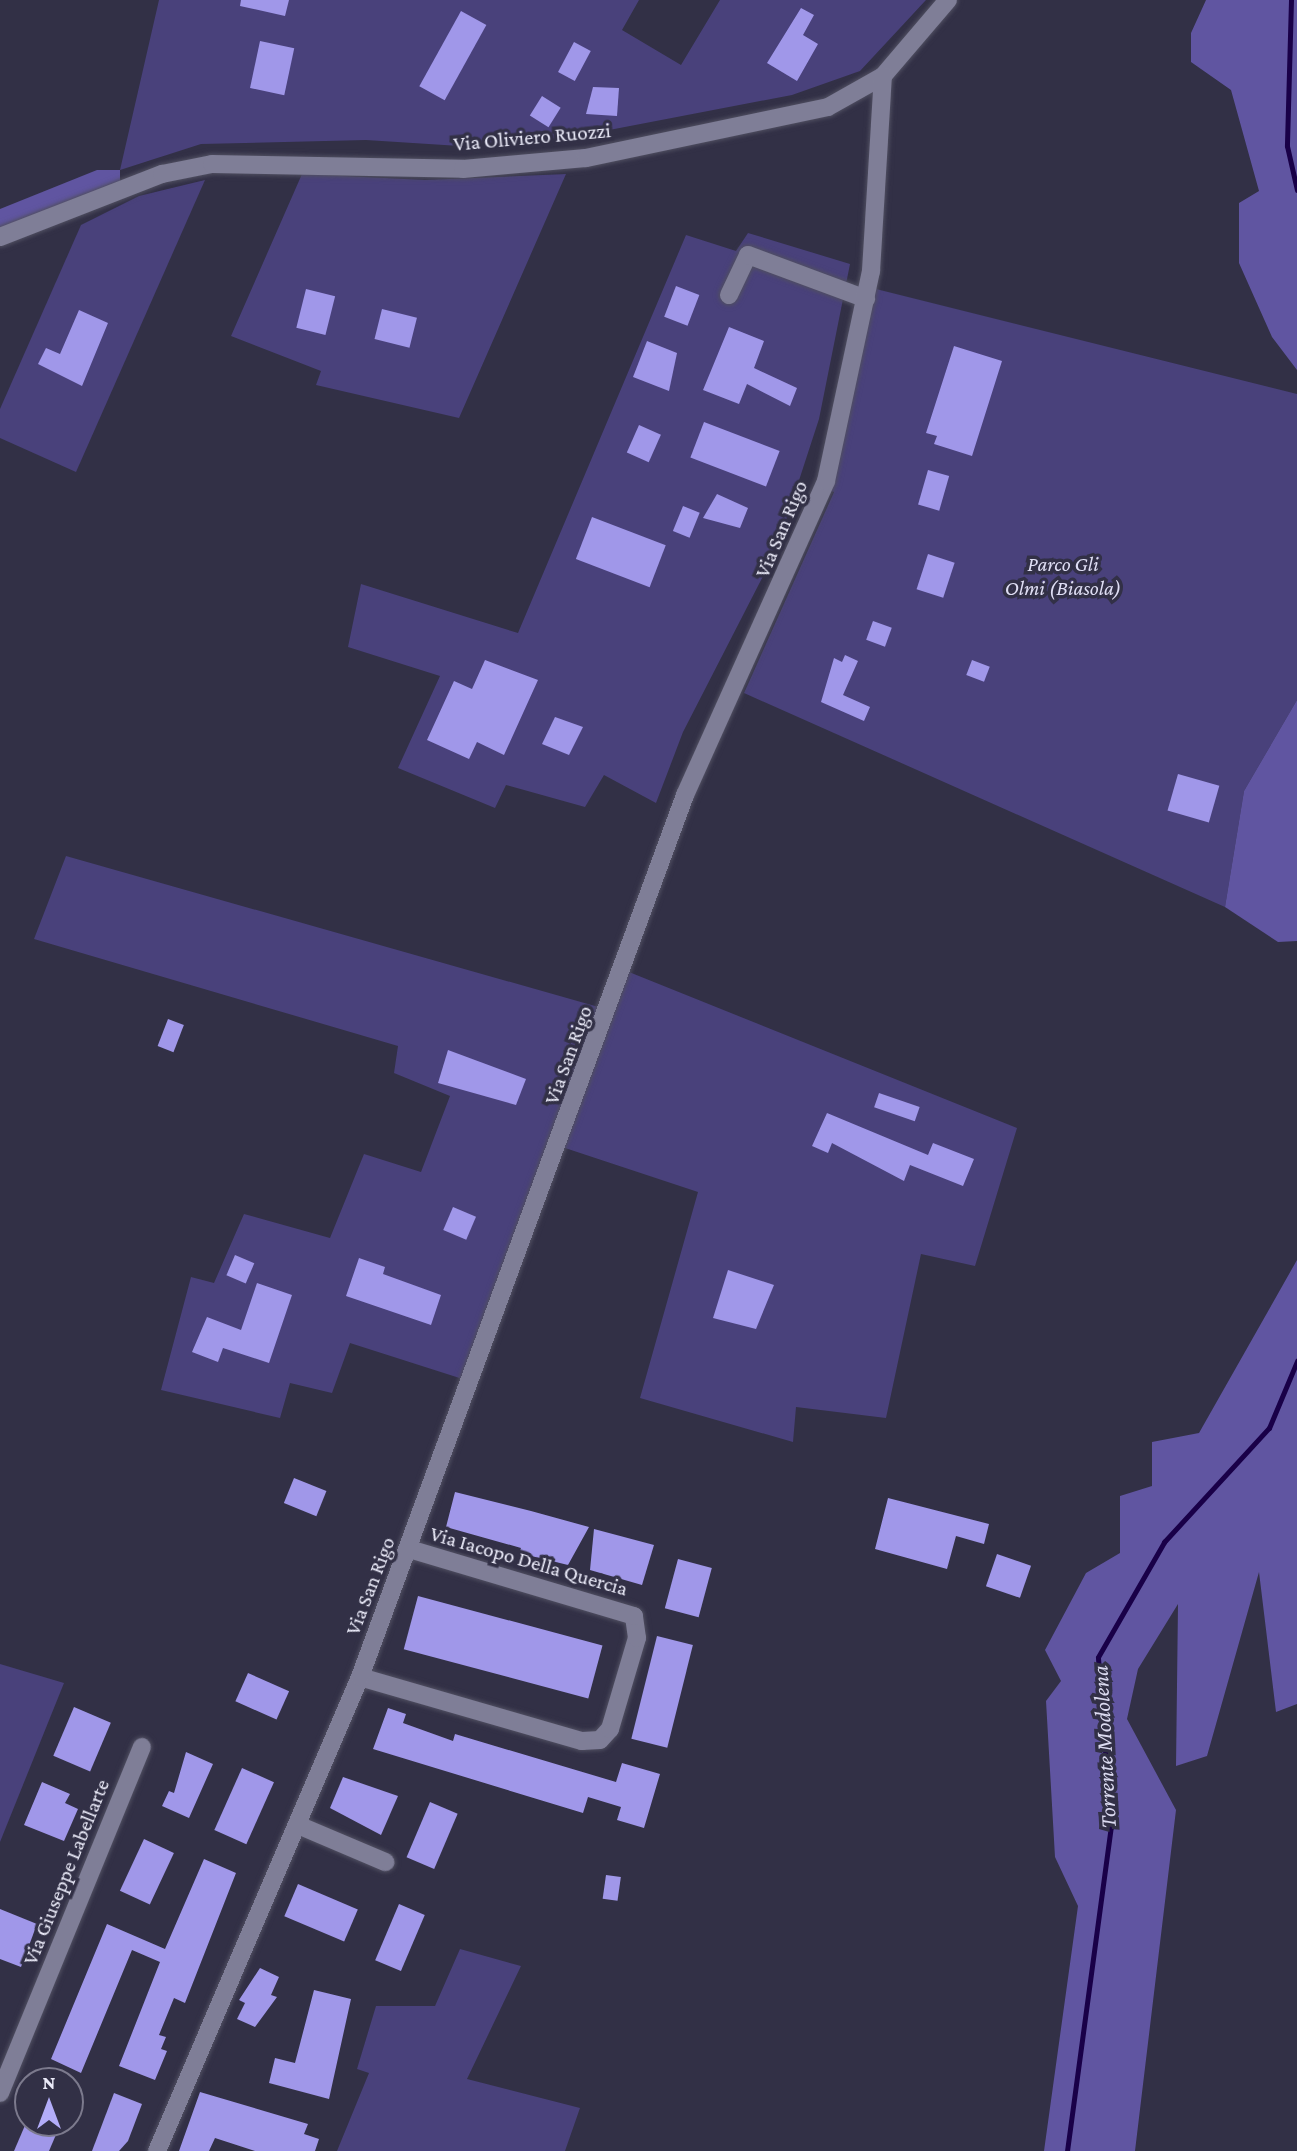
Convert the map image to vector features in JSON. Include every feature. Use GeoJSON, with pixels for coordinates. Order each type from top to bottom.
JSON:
{"type":"FeatureCollection","features":[{"type":"Feature","properties":{"kind":"street","name":"Via Oliviero Ruozzi"},"geometry":{"type":"LineString","coordinates":[[0,237],[162,174],[212,164],[463,169],[586,158],[828,107],[883,76],[948,0]]}},
{"type":"Feature","properties":{"kind":"street","name":"Via San Rigo"},"geometry":{"type":"LineString","coordinates":[[157,2151],[360,1677],[667,838],[826,481],[866,299],[881,170],[883,76]]}},
{"type":"Feature","properties":{"kind":"street"},"geometry":{"type":"LineString","coordinates":[[729,295],[748,255],[866,299]]}},
{"type":"Feature","properties":{"kind":"street","name":"Via Iacopo Della Quercia"},"geometry":{"type":"LineString","coordinates":[[360,1677],[582,1741],[600,1740],[610,1729],[637,1638],[634,1616],[409,1549]]}},
{"type":"Feature","properties":{"kind":"street","name":"Via Giuseppe Labellarte"},"geometry":{"type":"LineString","coordinates":[[0,2093],[142,1747]]}},
{"type":"Feature","properties":{"kind":"street"},"geometry":{"type":"LineString","coordinates":[[298,1825],[385,1862]]}},
{"type":"Feature","properties":{"kind":"green space"},"geometry":{"type":"Polygon","coordinates":[[[159,0],[639,0],[622,30],[681,65],[720,0],[926,0],[860,71],[792,95],[552,141],[491,148],[366,140],[201,144],[120,170],[159,0]]]}},
{"type":"Feature","properties":{"kind":"green space"},"geometry":{"type":"Polygon","coordinates":[[[302,174],[425,180],[566,174],[459,418],[316,385],[321,371],[231,336],[302,174]]]}},
{"type":"Feature","properties":{"kind":"green space"},"geometry":{"type":"Polygon","coordinates":[[[205,180],[76,472],[0,438],[0,409],[81,225],[139,196],[205,180]]]}},
{"type":"Feature","properties":{"kind":"green space"},"geometry":{"type":"Polygon","coordinates":[[[748,233],[850,264],[819,419],[776,551],[683,732],[656,803],[604,775],[585,807],[506,785],[495,808],[398,768],[440,676],[348,647],[361,584],[518,633],[686,235],[736,251],[748,233]]]}},
{"type":"Feature","properties":{"kind":"green space","name":"Parco Gli Olmi (Biasola)"},"geometry":{"type":"Polygon","coordinates":[[[868,287],[1297,394],[1297,700],[1244,791],[1225,907],[744,693],[834,492],[823,488],[868,287]]]}},
{"type":"Feature","properties":{"kind":"green space"},"geometry":{"type":"Polygon","coordinates":[[[66,856],[609,1010],[624,970],[1017,1128],[975,1266],[921,1254],[886,1418],[796,1407],[793,1442],[640,1398],[698,1192],[559,1146],[472,1382],[350,1343],[332,1393],[290,1383],[280,1418],[161,1390],[191,1277],[214,1283],[244,1214],[330,1238],[364,1154],[421,1172],[450,1096],[394,1073],[398,1046],[34,939],[66,856]]]}},
{"type":"Feature","properties":{"kind":"green space"},"geometry":{"type":"Polygon","coordinates":[[[0,1664],[64,1683],[0,1842],[0,1664]]]}},
{"type":"Feature","properties":{"kind":"green space"},"geometry":{"type":"Polygon","coordinates":[[[460,1949],[521,1966],[467,2079],[580,2108],[565,2151],[337,2151],[369,2073],[357,2069],[376,2006],[435,2006],[460,1949]]]}},
{"type":"Feature","properties":{"kind":"shaded area"},"geometry":{"type":"Polygon","coordinates":[[[1206,0],[1297,0],[1297,370],[1272,337],[1239,263],[1239,203],[1259,191],[1231,90],[1191,62],[1191,33],[1206,0]]]}},
{"type":"Feature","properties":{"kind":"shaded area"},"geometry":{"type":"Polygon","coordinates":[[[97,170],[120,170],[120,191],[0,239],[0,209],[97,170]]]}},
{"type":"Feature","properties":{"kind":"shaded area"},"geometry":{"type":"Polygon","coordinates":[[[1297,700],[1297,941],[1278,942],[1225,907],[1244,791],[1297,700]]]}},
{"type":"Feature","properties":{"kind":"shaded area"},"geometry":{"type":"Polygon","coordinates":[[[1297,1260],[1297,1704],[1276,1712],[1259,1572],[1207,1756],[1176,1766],[1178,1604],[1138,1669],[1127,1719],[1176,1810],[1135,2151],[1044,2151],[1078,1906],[1055,1857],[1046,1701],[1061,1681],[1045,1650],[1086,1573],[1120,1553],[1120,1496],[1152,1486],[1152,1442],[1199,1433],[1297,1260]]]}},
{"type":"Feature","properties":{"kind":"building"},"geometry":{"type":"Polygon","coordinates":[[[241,0],[289,0],[285,16],[240,6],[241,0]]]}},
{"type":"Feature","properties":{"kind":"building"},"geometry":{"type":"Polygon","coordinates":[[[801,8],[814,15],[803,35],[818,44],[797,81],[767,63],[801,8]]]}},
{"type":"Feature","properties":{"kind":"building"},"geometry":{"type":"Polygon","coordinates":[[[461,11],[486,25],[445,100],[419,86],[461,11]]]}},
{"type":"Feature","properties":{"kind":"building"},"geometry":{"type":"Polygon","coordinates":[[[260,41],[294,48],[284,95],[250,88],[260,41]]]}},
{"type":"Feature","properties":{"kind":"building"},"geometry":{"type":"Polygon","coordinates":[[[574,42],[591,51],[575,81],[558,72],[574,42]]]}},
{"type":"Feature","properties":{"kind":"building"},"geometry":{"type":"Polygon","coordinates":[[[593,87],[619,88],[617,116],[586,114],[593,87]]]}},
{"type":"Feature","properties":{"kind":"building"},"geometry":{"type":"Polygon","coordinates":[[[542,96],[561,108],[548,127],[530,116],[542,96]]]}},
{"type":"Feature","properties":{"kind":"building"},"geometry":{"type":"Polygon","coordinates":[[[676,286],[699,295],[688,326],[664,317],[676,286]]]}},
{"type":"Feature","properties":{"kind":"building"},"geometry":{"type":"Polygon","coordinates":[[[306,289],[335,296],[325,335],[296,328],[306,289]]]}},
{"type":"Feature","properties":{"kind":"building"},"geometry":{"type":"Polygon","coordinates":[[[382,309],[417,318],[409,348],[375,339],[382,309]]]}},
{"type":"Feature","properties":{"kind":"building"},"geometry":{"type":"Polygon","coordinates":[[[79,310],[108,323],[82,386],[38,364],[46,348],[60,354],[79,310]]]}},
{"type":"Feature","properties":{"kind":"building"},"geometry":{"type":"Polygon","coordinates":[[[729,327],[764,341],[754,368],[797,388],[790,406],[747,384],[739,404],[703,390],[729,327]]]}},
{"type":"Feature","properties":{"kind":"building"},"geometry":{"type":"Polygon","coordinates":[[[647,341],[677,353],[669,391],[633,377],[647,341]]]}},
{"type":"Feature","properties":{"kind":"building"},"geometry":{"type":"Polygon","coordinates":[[[954,346],[1002,361],[972,456],[934,444],[937,436],[926,433],[954,346]]]}},
{"type":"Feature","properties":{"kind":"building"},"geometry":{"type":"Polygon","coordinates":[[[704,422],[780,451],[766,487],[690,457],[704,422]]]}},
{"type":"Feature","properties":{"kind":"building"},"geometry":{"type":"Polygon","coordinates":[[[639,425],[661,435],[649,462],[627,452],[639,425]]]}},
{"type":"Feature","properties":{"kind":"building"},"geometry":{"type":"Polygon","coordinates":[[[928,470],[949,476],[939,511],[918,505],[928,470]]]}},
{"type":"Feature","properties":{"kind":"building"},"geometry":{"type":"Polygon","coordinates":[[[717,494],[748,508],[740,528],[703,518],[717,494]]]}},
{"type":"Feature","properties":{"kind":"building"},"geometry":{"type":"Polygon","coordinates":[[[683,506],[700,513],[690,538],[673,531],[683,506]]]}},
{"type":"Feature","properties":{"kind":"building"},"geometry":{"type":"Polygon","coordinates":[[[592,517],[666,545],[650,587],[576,559],[592,517]]]}},
{"type":"Feature","properties":{"kind":"building"},"geometry":{"type":"Polygon","coordinates":[[[928,554],[955,563],[943,598],[917,589],[928,554]]]}},
{"type":"Feature","properties":{"kind":"building"},"geometry":{"type":"Polygon","coordinates":[[[873,621],[892,628],[885,647],[866,640],[873,621]]]}},
{"type":"Feature","properties":{"kind":"building"},"geometry":{"type":"Polygon","coordinates":[[[845,655],[858,661],[843,695],[870,707],[864,721],[821,702],[834,658],[842,662],[845,655]]]}},
{"type":"Feature","properties":{"kind":"building"},"geometry":{"type":"Polygon","coordinates":[[[485,660],[538,680],[504,755],[477,742],[469,759],[427,740],[454,681],[472,689],[485,660]]]}},
{"type":"Feature","properties":{"kind":"building"},"geometry":{"type":"Polygon","coordinates":[[[972,660],[990,667],[984,682],[966,675],[972,660]]]}},
{"type":"Feature","properties":{"kind":"building"},"geometry":{"type":"Polygon","coordinates":[[[555,717],[583,727],[569,755],[542,744],[555,717]]]}},
{"type":"Feature","properties":{"kind":"building"},"geometry":{"type":"Polygon","coordinates":[[[1178,774],[1219,786],[1209,822],[1168,811],[1178,774]]]}},
{"type":"Feature","properties":{"kind":"building"},"geometry":{"type":"Polygon","coordinates":[[[168,1019],[184,1025],[173,1052],[158,1046],[168,1019]]]}},
{"type":"Feature","properties":{"kind":"building"},"geometry":{"type":"Polygon","coordinates":[[[448,1050],[526,1079],[516,1105],[438,1083],[448,1050]]]}},
{"type":"Feature","properties":{"kind":"building"},"geometry":{"type":"Polygon","coordinates":[[[879,1093],[920,1107],[915,1121],[874,1107],[879,1093]]]}},
{"type":"Feature","properties":{"kind":"building"},"geometry":{"type":"Polygon","coordinates":[[[827,1113],[928,1155],[933,1143],[974,1159],[963,1186],[910,1165],[904,1181],[832,1143],[828,1153],[812,1146],[827,1113]]]}},
{"type":"Feature","properties":{"kind":"building"},"geometry":{"type":"Polygon","coordinates":[[[453,1207],[476,1217],[466,1240],[443,1230],[453,1207]]]}},
{"type":"Feature","properties":{"kind":"building"},"geometry":{"type":"Polygon","coordinates":[[[235,1255],[254,1263],[246,1283],[226,1275],[235,1255]]]}},
{"type":"Feature","properties":{"kind":"building"},"geometry":{"type":"Polygon","coordinates":[[[359,1258],[385,1267],[383,1274],[441,1295],[431,1325],[346,1296],[359,1258]]]}},
{"type":"Feature","properties":{"kind":"building"},"geometry":{"type":"Polygon","coordinates":[[[728,1270],[774,1285],[756,1329],[713,1318],[728,1270]]]}},
{"type":"Feature","properties":{"kind":"building"},"geometry":{"type":"Polygon","coordinates":[[[257,1283],[292,1295],[269,1363],[223,1348],[218,1362],[192,1352],[207,1317],[241,1330],[257,1283]]]}},
{"type":"Feature","properties":{"kind":"building"},"geometry":{"type":"Polygon","coordinates":[[[294,1478],[326,1491],[316,1516],[284,1503],[294,1478]]]}},
{"type":"Feature","properties":{"kind":"building"},"geometry":{"type":"Polygon","coordinates":[[[455,1492],[589,1527],[568,1565],[519,1553],[521,1548],[446,1527],[455,1492]]]}},
{"type":"Feature","properties":{"kind":"building"},"geometry":{"type":"Polygon","coordinates":[[[888,1498],[989,1524],[984,1544],[956,1536],[947,1569],[875,1549],[888,1498]]]}},
{"type":"Feature","properties":{"kind":"building"},"geometry":{"type":"Polygon","coordinates":[[[594,1529],[654,1545],[642,1585],[590,1570],[594,1529]]]}},
{"type":"Feature","properties":{"kind":"building"},"geometry":{"type":"Polygon","coordinates":[[[997,1554],[1031,1566],[1020,1598],[986,1586],[997,1554]]]}},
{"type":"Feature","properties":{"kind":"building"},"geometry":{"type":"Polygon","coordinates":[[[678,1559],[712,1568],[699,1617],[665,1608],[678,1559]]]}},
{"type":"Feature","properties":{"kind":"building"},"geometry":{"type":"Polygon","coordinates":[[[418,1596],[602,1645],[588,1699],[404,1649],[418,1596]]]}},
{"type":"Feature","properties":{"kind":"building"},"geometry":{"type":"Polygon","coordinates":[[[657,1636],[693,1645],[667,1748],[631,1739],[657,1636]]]}},
{"type":"Feature","properties":{"kind":"building"},"geometry":{"type":"Polygon","coordinates":[[[248,1673],[289,1691],[277,1720],[235,1701],[248,1673]]]}},
{"type":"Feature","properties":{"kind":"building"},"geometry":{"type":"Polygon","coordinates":[[[74,1707],[111,1723],[90,1771],[53,1756],[74,1707]]]}},
{"type":"Feature","properties":{"kind":"building"},"geometry":{"type":"Polygon","coordinates":[[[388,1708],[406,1714],[403,1723],[453,1741],[455,1734],[616,1782],[622,1763],[660,1774],[644,1828],[617,1820],[621,1807],[588,1797],[583,1813],[373,1749],[388,1708]]]}},
{"type":"Feature","properties":{"kind":"building"},"geometry":{"type":"Polygon","coordinates":[[[186,1752],[213,1764],[189,1818],[162,1806],[169,1791],[174,1793],[186,1752]]]}},
{"type":"Feature","properties":{"kind":"building"},"geometry":{"type":"Polygon","coordinates":[[[242,1768],[274,1782],[246,1844],[214,1830],[242,1768]]]}},
{"type":"Feature","properties":{"kind":"building"},"geometry":{"type":"Polygon","coordinates":[[[343,1777],[398,1796],[381,1835],[330,1808],[343,1777]]]}},
{"type":"Feature","properties":{"kind":"building"},"geometry":{"type":"Polygon","coordinates":[[[42,1782],[70,1794],[65,1803],[78,1809],[64,1841],[24,1825],[42,1782]]]}},
{"type":"Feature","properties":{"kind":"building"},"geometry":{"type":"Polygon","coordinates":[[[430,1802],[458,1814],[434,1869],[407,1857],[430,1802]]]}},
{"type":"Feature","properties":{"kind":"building"},"geometry":{"type":"Polygon","coordinates":[[[144,1839],[174,1853],[150,1905],[120,1891],[144,1839]]]}},
{"type":"Feature","properties":{"kind":"building"},"geometry":{"type":"Polygon","coordinates":[[[204,1859],[236,1873],[185,2003],[174,1998],[159,2035],[166,2037],[161,2049],[167,2051],[155,2080],[119,2066],[160,1962],[132,1950],[83,2067],[68,2067],[51,2059],[107,1924],[165,1949],[204,1859]]]}},
{"type":"Feature","properties":{"kind":"building"},"geometry":{"type":"Polygon","coordinates":[[[606,1875],[621,1877],[618,1901],[603,1899],[606,1875]]]}},
{"type":"Feature","properties":{"kind":"building"},"geometry":{"type":"Polygon","coordinates":[[[298,1884],[358,1909],[344,1942],[284,1916],[298,1884]]]}},
{"type":"Feature","properties":{"kind":"building"},"geometry":{"type":"Polygon","coordinates":[[[399,1904],[425,1915],[401,1971],[375,1960],[399,1904]]]}},
{"type":"Feature","properties":{"kind":"building"},"geometry":{"type":"Polygon","coordinates":[[[0,1909],[37,1924],[21,1967],[0,1959],[0,1909]]]}},
{"type":"Feature","properties":{"kind":"building"},"geometry":{"type":"Polygon","coordinates":[[[260,1968],[279,1977],[271,1995],[277,1997],[255,2027],[237,2019],[245,2003],[239,2000],[260,1968]]]}},
{"type":"Feature","properties":{"kind":"building"},"geometry":{"type":"Polygon","coordinates":[[[314,1990],[351,1999],[329,2099],[269,2083],[275,2058],[295,2063],[314,1990]]]}},
{"type":"Feature","properties":{"kind":"building"},"geometry":{"type":"Polygon","coordinates":[[[200,2092],[308,2124],[304,2134],[319,2139],[315,2151],[255,2151],[215,2138],[209,2151],[179,2151],[200,2092]]]}},
{"type":"Feature","properties":{"kind":"building"},"geometry":{"type":"Polygon","coordinates":[[[114,2093],[142,2104],[128,2141],[119,2151],[92,2151],[114,2093]]]}},
{"type":"Feature","properties":{"kind":"building"},"geometry":{"type":"Polygon","coordinates":[[[20,2137],[55,2137],[49,2151],[14,2151],[20,2137]]]}},
{"type":"Feature","properties":{"kind":"waterway","name":"Torrente Modolena"},"geometry":{"type":"LineString","coordinates":[[1291,0],[1287,146],[1297,190]]}},
{"type":"Feature","properties":{"kind":"waterway","name":"Torrente Modolena"},"geometry":{"type":"LineString","coordinates":[[1067,2151],[1111,1827],[1098,1657],[1164,1542],[1269,1428],[1297,1361]]}}]}
